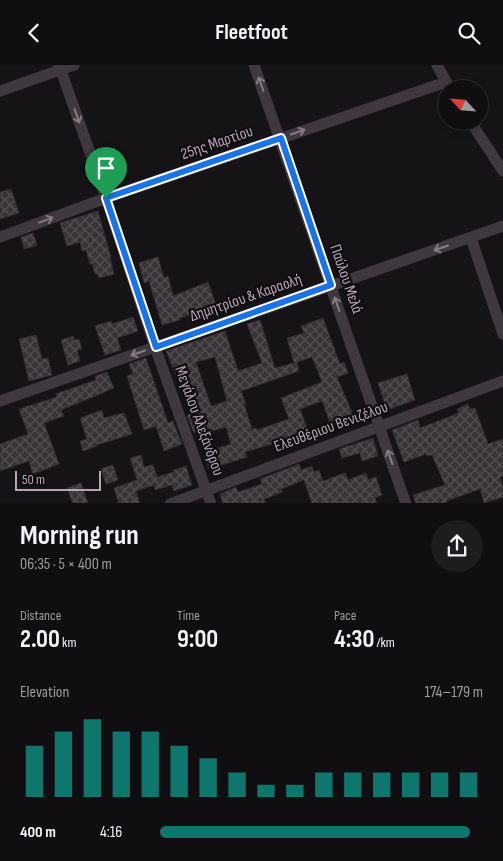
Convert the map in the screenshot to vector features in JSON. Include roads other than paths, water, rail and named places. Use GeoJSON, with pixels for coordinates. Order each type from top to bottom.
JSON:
{"type":"FeatureCollection","features":[{"type":"Feature","properties":{"kind":"street"},"geometry":{"type":"LineString","coordinates":[[0,91],[59,67],[74,65]]}},
{"type":"Feature","properties":{"kind":"street","name":"Παύλου Μελά"},"geometry":{"type":"LineString","coordinates":[[254,65],[281,138],[406,503]]}},
{"type":"Feature","properties":{"kind":"street"},"geometry":{"type":"LineString","coordinates":[[437,65],[445,80]]}},
{"type":"Feature","properties":{"kind":"street","name":"Μεγάλου Αλεξάνδρου"},"geometry":{"type":"LineString","coordinates":[[59,67],[211,503]]}},
{"type":"Feature","properties":{"kind":"street","name":"25ης Μαρτίου"},"geometry":{"type":"LineString","coordinates":[[0,237],[106,198],[281,138],[438,89]]}},
{"type":"Feature","properties":{"kind":"street"},"geometry":{"type":"LineString","coordinates":[[476,130],[503,171]]}},
{"type":"Feature","properties":{"kind":"street","name":"Δημητρίου & Καραολή"},"geometry":{"type":"LineString","coordinates":[[0,401],[503,226]]}},
{"type":"Feature","properties":{"kind":"street"},"geometry":{"type":"LineString","coordinates":[[471,238],[503,334]]}},
{"type":"Feature","properties":{"kind":"street","name":"Ελευθέριου Βενιζέλου"},"geometry":{"type":"LineString","coordinates":[[170,503],[503,381]]}}]}
